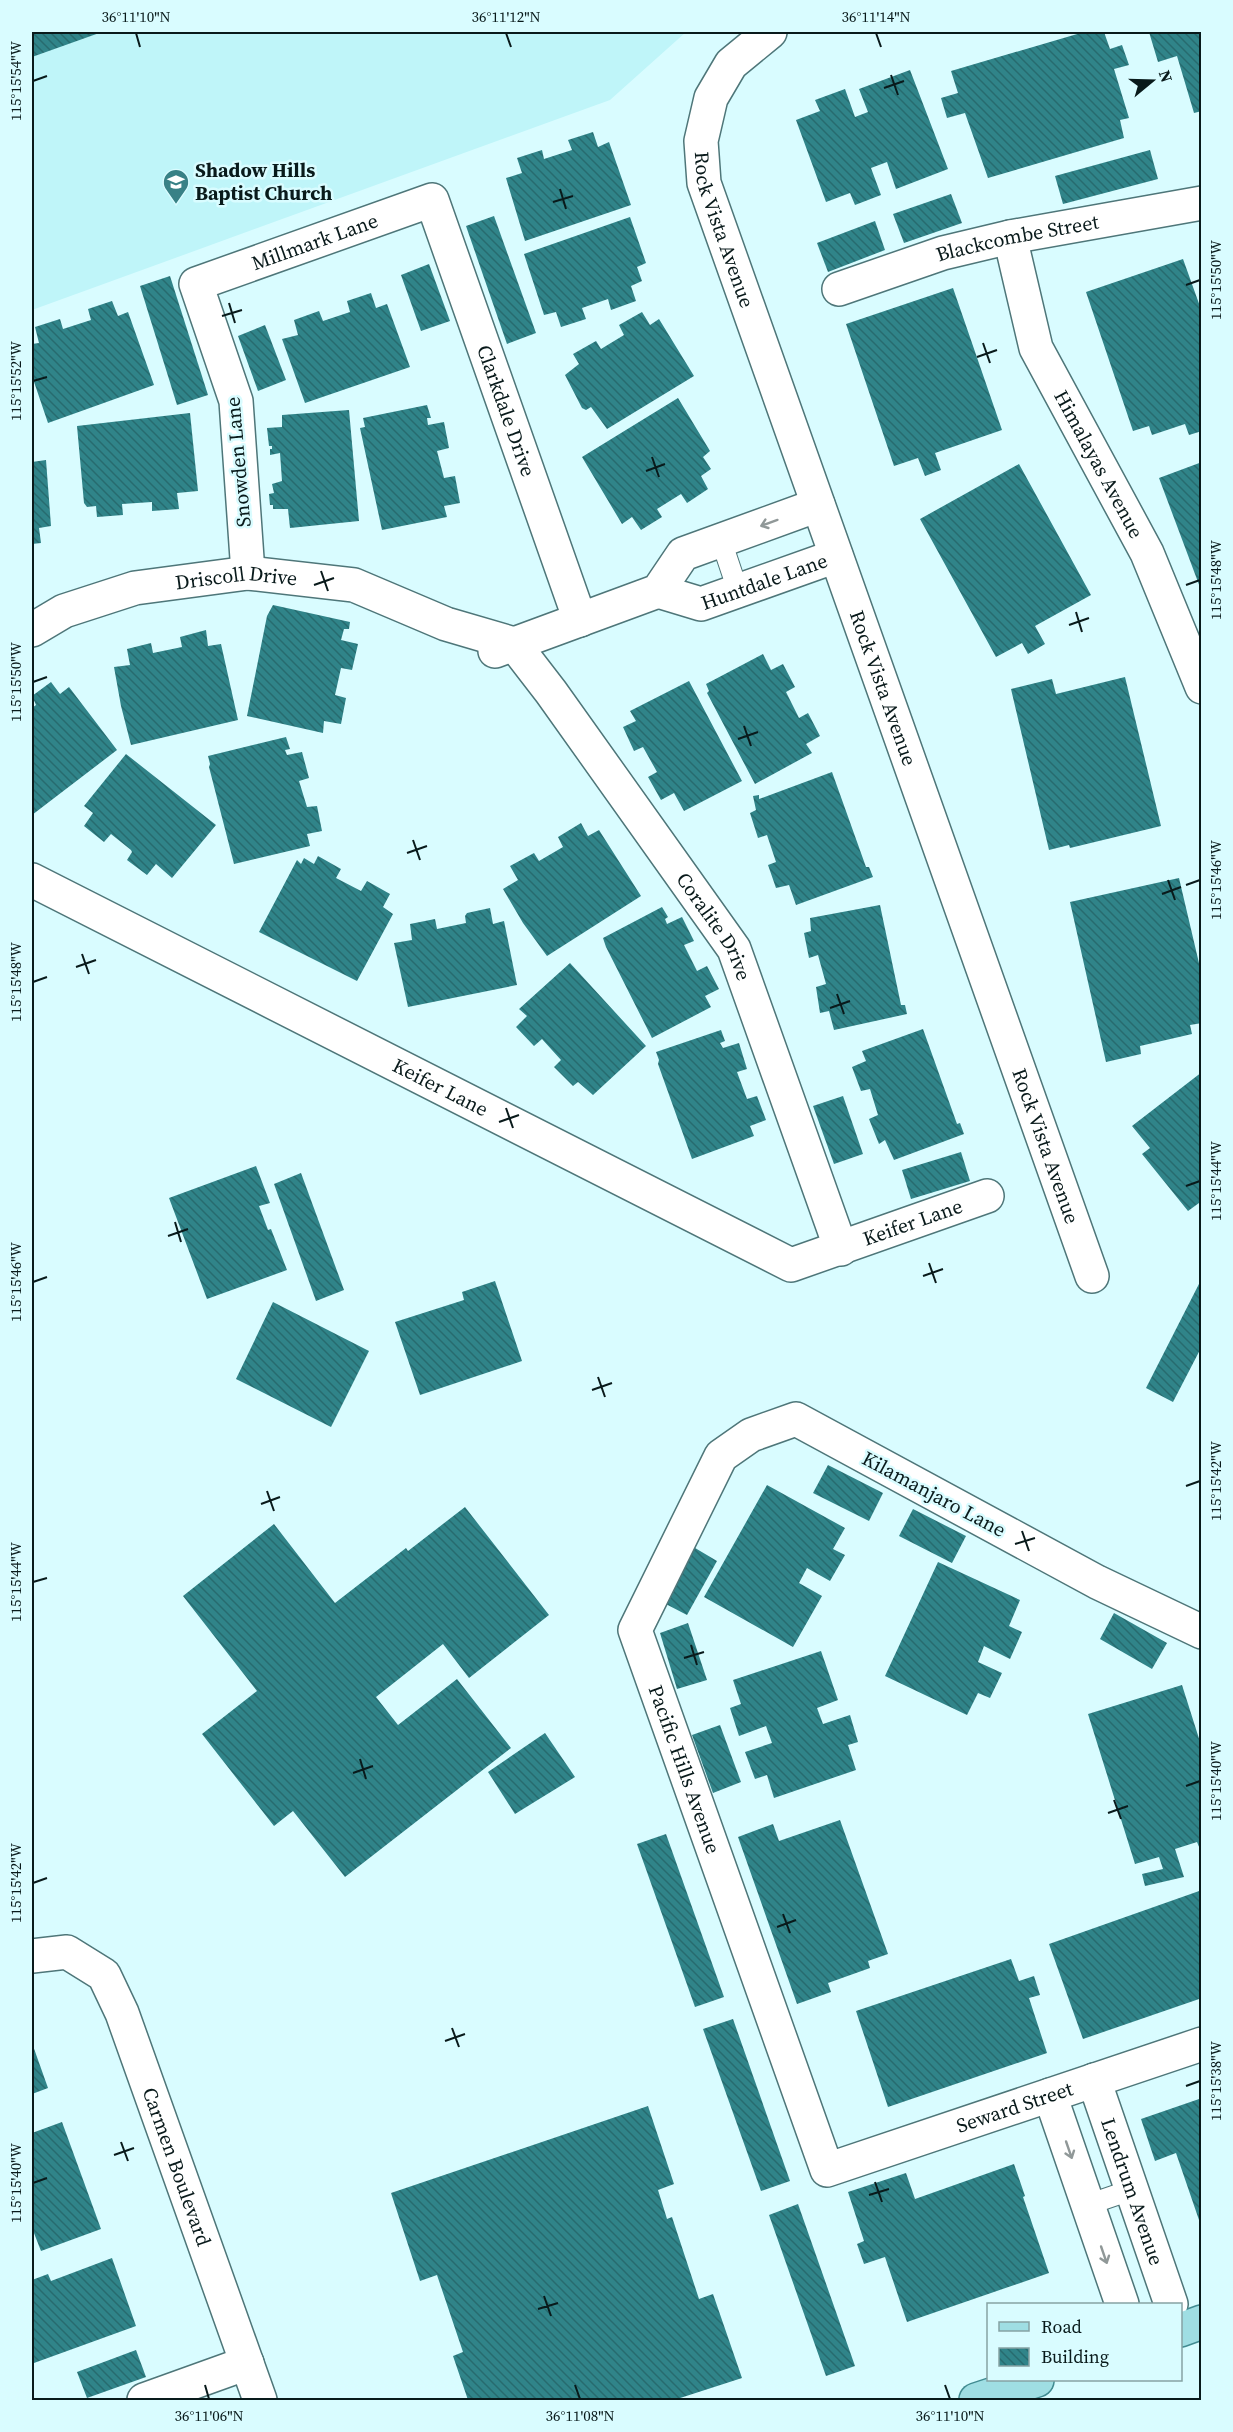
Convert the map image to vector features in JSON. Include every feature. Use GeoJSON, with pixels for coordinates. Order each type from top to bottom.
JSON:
{"type":"FeatureCollection","features":[{"type":"Feature","properties":{"kind":"main road"},"geometry":{"type":"LineString","coordinates":[[1182,2329],[1202,2322]]}},
{"type":"Feature","properties":{"kind":"main road"},"geometry":{"type":"LineString","coordinates":[[976,2400],[1031,2381]]}},
{"type":"Feature","properties":{"kind":"street","name":"Rock Vista Avenue"},"geometry":{"type":"LineString","coordinates":[[770,32],[731,64],[711,98],[701,141],[704,183],[1092,1276]]}},
{"type":"Feature","properties":{"kind":"street","name":"Millmark Lane"},"geometry":{"type":"LineString","coordinates":[[196,284],[432,200]]}},
{"type":"Feature","properties":{"kind":"street","name":"Clarkdale Drive"},"geometry":{"type":"LineString","coordinates":[[432,200],[580,620]]}},
{"type":"Feature","properties":{"kind":"street","name":"Blackcombe Street"},"geometry":{"type":"LineString","coordinates":[[839,290],[943,253],[1010,237],[1202,203]]}},
{"type":"Feature","properties":{"kind":"street","name":"Himalayas Avenue"},"geometry":{"type":"LineString","coordinates":[[1010,237],[1036,348],[1147,553],[1202,687]]}},
{"type":"Feature","properties":{"kind":"street","name":"Snowden Lane"},"geometry":{"type":"LineString","coordinates":[[196,284],[236,401],[248,573]]}},
{"type":"Feature","properties":{"kind":"street"},"geometry":{"type":"LineString","coordinates":[[504,647],[658,591],[683,554],[818,505]]}},
{"type":"Feature","properties":{"kind":"street","name":"Huntdale Lane"},"geometry":{"type":"LineString","coordinates":[[658,591],[701,604],[836,556]]}},
{"type":"Feature","properties":{"kind":"street","name":"Driscoll Drive"},"geometry":{"type":"LineString","coordinates":[[32,630],[64,611],[135,588],[248,573],[354,585],[504,647]]}},
{"type":"Feature","properties":{"kind":"street","name":"Coralite Drive"},"geometry":{"type":"LineString","coordinates":[[504,647],[555,698],[734,949],[841,1249]]}},
{"type":"Feature","properties":{"kind":"street","name":"Keifer Lane"},"geometry":{"type":"LineString","coordinates":[[32,880],[791,1265],[987,1196]]}},
{"type":"Feature","properties":{"kind":"street","name":"Kilamanjaro Lane"},"geometry":{"type":"LineString","coordinates":[[796,1419],[1097,1582],[1202,1632]]}},
{"type":"Feature","properties":{"kind":"street","name":"Pacific Hills Avenue"},"geometry":{"type":"LineString","coordinates":[[796,1419],[751,1435],[721,1456],[635,1630],[827,2170]]}},
{"type":"Feature","properties":{"kind":"street","name":"Carmen Boulevard"},"geometry":{"type":"LineString","coordinates":[[32,1956],[68,1952],[104,1976],[122,2013],[260,2400]]}},
{"type":"Feature","properties":{"kind":"street","name":"Seward Street"},"geometry":{"type":"LineString","coordinates":[[827,2170],[1202,2044]]}},
{"type":"Feature","properties":{"kind":"street","name":"Lendrum Avenue"},"geometry":{"type":"LineString","coordinates":[[1094,2080],[1171,2303]]}},
{"type":"Feature","properties":{"kind":"street"},"geometry":{"type":"LineString","coordinates":[[1050,2095],[1122,2303]]}},
{"type":"Feature","properties":{"kind":"street"},"geometry":{"type":"LineString","coordinates":[[144,2400],[247,2363]]}},
{"type":"Feature","properties":{"kind":"lane"},"geometry":{"type":"LineString","coordinates":[[721,540],[738,591]]}},
{"type":"Feature","properties":{"kind":"lane"},"geometry":{"type":"LineString","coordinates":[[1087,2205],[1131,2190]]}},
{"type":"Feature","properties":{"kind":"shaded area","name":"Shadow Hills Baptist Church"},"geometry":{"type":"Polygon","coordinates":[[[32,32],[686,32],[610,100],[32,310],[32,32]]]}},
{"type":"Feature","properties":{"kind":"building"},"geometry":{"type":"Polygon","coordinates":[[[32,32],[102,32],[32,57],[32,32]]]}},
{"type":"Feature","properties":{"kind":"building"},"geometry":{"type":"Polygon","coordinates":[[[1084,32],[1104,32],[1110,49],[1122,45],[1129,65],[1114,69],[1129,118],[1120,120],[1124,138],[988,178],[965,113],[947,118],[941,98],[958,93],[951,71],[1084,32]]]}},
{"type":"Feature","properties":{"kind":"building"},"geometry":{"type":"Polygon","coordinates":[[[1149,32],[1202,32],[1202,111],[1194,113],[1177,56],[1158,62],[1149,32]]]}},
{"type":"Feature","properties":{"kind":"building"},"geometry":{"type":"Polygon","coordinates":[[[910,70],[948,169],[896,189],[887,162],[871,168],[881,195],[855,205],[850,193],[826,202],[796,120],[820,111],[815,100],[845,89],[855,117],[868,112],[859,89],[910,70]]]}},
{"type":"Feature","properties":{"kind":"building"},"geometry":{"type":"Polygon","coordinates":[[[593,132],[598,147],[609,142],[631,205],[525,241],[506,178],[522,173],[517,158],[542,150],[544,159],[572,150],[568,140],[593,132]]]}},
{"type":"Feature","properties":{"kind":"building"},"geometry":{"type":"Polygon","coordinates":[[[1150,150],[1158,179],[1063,204],[1055,176],[1150,150]]]}},
{"type":"Feature","properties":{"kind":"building"},"geometry":{"type":"Polygon","coordinates":[[[951,194],[962,223],[904,243],[893,214],[951,194]]]}},
{"type":"Feature","properties":{"kind":"building"},"geometry":{"type":"Polygon","coordinates":[[[494,216],[536,333],[507,344],[466,226],[494,216]]]}},
{"type":"Feature","properties":{"kind":"building"},"geometry":{"type":"Polygon","coordinates":[[[630,217],[646,263],[637,267],[642,281],[631,286],[636,301],[611,310],[608,299],[582,308],[586,319],[561,327],[556,312],[544,315],[524,254],[630,217]]]}},
{"type":"Feature","properties":{"kind":"building"},"geometry":{"type":"Polygon","coordinates":[[[875,221],[885,250],[828,272],[817,243],[875,221]]]}},
{"type":"Feature","properties":{"kind":"building"},"geometry":{"type":"Polygon","coordinates":[[[1183,259],[1202,312],[1202,431],[1189,435],[1185,424],[1152,435],[1149,426],[1133,431],[1086,292],[1183,259]]]}},
{"type":"Feature","properties":{"kind":"building"},"geometry":{"type":"Polygon","coordinates":[[[429,264],[450,321],[421,331],[401,275],[429,264]]]}},
{"type":"Feature","properties":{"kind":"building"},"geometry":{"type":"Polygon","coordinates":[[[170,276],[208,395],[177,405],[140,286],[170,276]]]}},
{"type":"Feature","properties":{"kind":"building"},"geometry":{"type":"Polygon","coordinates":[[[953,288],[1002,430],[935,453],[941,470],[925,476],[918,458],[894,466],[846,324],[953,288]]]}},
{"type":"Feature","properties":{"kind":"building"},"geometry":{"type":"Polygon","coordinates":[[[371,293],[376,308],[387,304],[410,367],[305,403],[282,339],[298,335],[294,320],[319,311],[323,321],[350,312],[347,301],[371,293]]]}},
{"type":"Feature","properties":{"kind":"building"},"geometry":{"type":"Polygon","coordinates":[[[112,301],[118,316],[128,312],[154,385],[48,423],[32,376],[32,344],[39,343],[35,327],[60,319],[63,329],[91,320],[88,309],[112,301]]]}},
{"type":"Feature","properties":{"kind":"building"},"geometry":{"type":"Polygon","coordinates":[[[642,312],[650,325],[659,319],[694,376],[607,429],[591,407],[586,410],[582,408],[565,375],[579,364],[573,354],[596,341],[601,349],[624,335],[619,325],[642,312]]]}},
{"type":"Feature","properties":{"kind":"building"},"geometry":{"type":"Polygon","coordinates":[[[265,325],[286,380],[258,391],[238,336],[265,325]]]}},
{"type":"Feature","properties":{"kind":"building"},"geometry":{"type":"Polygon","coordinates":[[[678,398],[710,451],[703,457],[711,469],[701,476],[708,489],[687,503],[681,494],[657,509],[662,517],[641,530],[632,517],[622,524],[582,457],[678,398]]]}},
{"type":"Feature","properties":{"kind":"building"},"geometry":{"type":"Polygon","coordinates":[[[427,405],[431,418],[427,418],[428,425],[444,422],[449,448],[437,451],[444,478],[455,476],[460,503],[444,506],[447,517],[382,530],[360,428],[365,427],[363,418],[427,405]]]}},
{"type":"Feature","properties":{"kind":"building"},"geometry":{"type":"Polygon","coordinates":[[[349,410],[359,521],[290,528],[288,509],[273,509],[273,505],[270,505],[269,494],[274,493],[272,484],[282,481],[280,453],[270,455],[272,446],[269,446],[267,428],[282,427],[282,415],[349,410]]]}},
{"type":"Feature","properties":{"kind":"building"},"geometry":{"type":"Polygon","coordinates":[[[190,413],[198,491],[177,493],[179,509],[152,511],[152,502],[122,504],[123,515],[97,517],[96,506],[87,507],[84,503],[77,426],[190,413]]]}},
{"type":"Feature","properties":{"kind":"building"},"geometry":{"type":"Polygon","coordinates":[[[46,460],[51,526],[39,528],[41,543],[32,544],[32,462],[46,460]]]}},
{"type":"Feature","properties":{"kind":"building"},"geometry":{"type":"Polygon","coordinates":[[[1202,462],[1202,590],[1201,590],[1159,478],[1202,462]]]}},
{"type":"Feature","properties":{"kind":"building"},"geometry":{"type":"Polygon","coordinates":[[[1019,464],[1091,595],[1035,626],[1045,644],[1028,654],[1022,643],[996,657],[920,519],[1019,464]]]}},
{"type":"Feature","properties":{"kind":"building"},"geometry":{"type":"Polygon","coordinates":[[[273,605],[350,622],[349,629],[344,629],[341,640],[358,644],[352,670],[341,668],[335,695],[346,698],[341,724],[324,721],[323,733],[247,716],[267,616],[273,605]]]}},
{"type":"Feature","properties":{"kind":"building"},"geometry":{"type":"Polygon","coordinates":[[[206,630],[208,646],[221,644],[238,720],[131,745],[114,667],[130,665],[127,649],[151,643],[153,653],[182,647],[180,637],[206,630]]]}},
{"type":"Feature","properties":{"kind":"building"},"geometry":{"type":"Polygon","coordinates":[[[763,654],[771,670],[783,664],[795,687],[786,692],[799,718],[808,713],[820,736],[806,744],[812,753],[755,784],[707,693],[709,691],[706,684],[763,654]]]}},
{"type":"Feature","properties":{"kind":"building"},"geometry":{"type":"Polygon","coordinates":[[[1125,677],[1161,826],[1070,848],[1069,845],[1049,850],[1011,689],[1052,679],[1056,694],[1125,677]]]}},
{"type":"Feature","properties":{"kind":"building"},"geometry":{"type":"Polygon","coordinates":[[[689,681],[742,781],[684,811],[674,793],[661,800],[648,777],[657,772],[643,747],[634,751],[623,727],[636,721],[630,711],[689,681]]]}},
{"type":"Feature","properties":{"kind":"building"},"geometry":{"type":"Polygon","coordinates":[[[51,682],[60,694],[69,687],[117,750],[32,815],[32,708],[36,705],[32,696],[51,682]]]}},
{"type":"Feature","properties":{"kind":"building"},"geometry":{"type":"Polygon","coordinates":[[[286,737],[290,749],[285,750],[287,755],[302,752],[309,778],[299,781],[307,807],[317,806],[322,831],[307,834],[310,846],[234,864],[208,756],[286,737]]]}},
{"type":"Feature","properties":{"kind":"building"},"geometry":{"type":"Polygon","coordinates":[[[126,754],[216,825],[172,878],[156,864],[147,875],[127,860],[131,850],[111,834],[104,842],[84,826],[93,813],[84,806],[126,754]]]}},
{"type":"Feature","properties":{"kind":"building"},"geometry":{"type":"Polygon","coordinates":[[[832,772],[866,867],[869,867],[873,877],[796,905],[789,885],[776,888],[768,865],[776,862],[767,835],[758,838],[750,813],[756,810],[753,796],[759,795],[759,799],[832,772]]]}},
{"type":"Feature","properties":{"kind":"building"},"geometry":{"type":"Polygon","coordinates":[[[581,823],[588,836],[599,830],[641,896],[547,956],[523,923],[503,889],[518,880],[510,866],[534,853],[539,861],[563,847],[558,837],[581,823]]]}},
{"type":"Feature","properties":{"kind":"building"},"geometry":{"type":"Polygon","coordinates":[[[318,856],[341,869],[336,878],[361,891],[367,881],[390,894],[383,907],[393,914],[357,981],[259,932],[297,860],[301,864],[304,858],[314,864],[318,856]]]}},
{"type":"Feature","properties":{"kind":"building"},"geometry":{"type":"Polygon","coordinates":[[[1179,878],[1202,976],[1202,1023],[1190,1025],[1192,1034],[1140,1046],[1141,1054],[1106,1062],[1070,902],[1179,878]]]}},
{"type":"Feature","properties":{"kind":"building"},"geometry":{"type":"Polygon","coordinates":[[[880,905],[901,1005],[905,1005],[907,1014],[834,1030],[829,1011],[820,1013],[816,987],[826,984],[818,955],[809,958],[804,933],[811,931],[810,918],[880,905]]]}},
{"type":"Feature","properties":{"kind":"building"},"geometry":{"type":"Polygon","coordinates":[[[662,907],[668,917],[665,919],[667,924],[682,917],[694,941],[684,945],[697,971],[707,966],[719,989],[705,996],[711,1007],[652,1038],[603,938],[662,907]]]}},
{"type":"Feature","properties":{"kind":"building"},"geometry":{"type":"Polygon","coordinates":[[[490,908],[493,924],[504,921],[517,985],[408,1007],[394,943],[412,940],[410,924],[435,919],[437,929],[466,923],[467,913],[490,908]]]}},
{"type":"Feature","properties":{"kind":"building"},"geometry":{"type":"Polygon","coordinates":[[[570,963],[646,1046],[593,1095],[578,1082],[573,1086],[554,1067],[561,1060],[542,1039],[534,1046],[516,1027],[527,1016],[519,1009],[570,963]]]}},
{"type":"Feature","properties":{"kind":"building"},"geometry":{"type":"Polygon","coordinates":[[[923,1029],[957,1124],[960,1123],[964,1134],[894,1160],[885,1140],[879,1144],[869,1119],[878,1115],[870,1089],[861,1091],[852,1067],[866,1061],[862,1051],[923,1029]]]}},
{"type":"Feature","properties":{"kind":"building"},"geometry":{"type":"Polygon","coordinates":[[[721,1030],[725,1041],[720,1043],[723,1048],[739,1043],[747,1069],[737,1072],[747,1099],[757,1096],[766,1120],[750,1126],[754,1136],[692,1159],[658,1064],[656,1052],[721,1030]]]}},
{"type":"Feature","properties":{"kind":"building"},"geometry":{"type":"Polygon","coordinates":[[[1202,1072],[1202,1206],[1199,1203],[1188,1211],[1142,1154],[1150,1148],[1132,1126],[1202,1072]]]}},
{"type":"Feature","properties":{"kind":"building"},"geometry":{"type":"Polygon","coordinates":[[[843,1096],[863,1154],[834,1164],[813,1106],[843,1096]]]}},
{"type":"Feature","properties":{"kind":"building"},"geometry":{"type":"Polygon","coordinates":[[[961,1152],[970,1181],[911,1199],[902,1170],[961,1152]]]}},
{"type":"Feature","properties":{"kind":"building"},"geometry":{"type":"Polygon","coordinates":[[[256,1166],[270,1203],[259,1206],[287,1270],[207,1299],[169,1198],[256,1166]]]}},
{"type":"Feature","properties":{"kind":"building"},"geometry":{"type":"Polygon","coordinates":[[[301,1173],[344,1290],[316,1301],[274,1184],[301,1173]]]}},
{"type":"Feature","properties":{"kind":"building"},"geometry":{"type":"Polygon","coordinates":[[[1202,1278],[1202,1346],[1173,1402],[1146,1388],[1202,1278]]]}},
{"type":"Feature","properties":{"kind":"building"},"geometry":{"type":"Polygon","coordinates":[[[495,1281],[522,1361],[420,1395],[395,1322],[464,1300],[462,1292],[495,1281]]]}},
{"type":"Feature","properties":{"kind":"building"},"geometry":{"type":"Polygon","coordinates":[[[273,1302],[369,1351],[331,1427],[236,1379],[273,1302]]]}},
{"type":"Feature","properties":{"kind":"building"},"geometry":{"type":"Polygon","coordinates":[[[828,1465],[883,1493],[869,1521],[813,1493],[828,1465]]]}},
{"type":"Feature","properties":{"kind":"building"},"geometry":{"type":"Polygon","coordinates":[[[767,1485],[845,1528],[833,1549],[845,1555],[830,1581],[807,1568],[799,1583],[822,1596],[793,1647],[704,1597],[767,1485]]]}},
{"type":"Feature","properties":{"kind":"building"},"geometry":{"type":"Polygon","coordinates":[[[465,1507],[549,1615],[469,1678],[443,1644],[376,1697],[398,1725],[457,1679],[511,1748],[345,1877],[293,1811],[274,1826],[202,1734],[257,1691],[183,1596],[274,1524],[335,1603],[406,1548],[408,1551],[465,1507]]]}},
{"type":"Feature","properties":{"kind":"building"},"geometry":{"type":"Polygon","coordinates":[[[913,1509],[966,1536],[952,1563],[899,1536],[913,1509]]]}},
{"type":"Feature","properties":{"kind":"building"},"geometry":{"type":"Polygon","coordinates":[[[690,1545],[717,1561],[687,1615],[660,1601],[690,1545]]]}},
{"type":"Feature","properties":{"kind":"building"},"geometry":{"type":"Polygon","coordinates":[[[938,1562],[1020,1600],[1009,1626],[1022,1632],[1010,1659],[984,1646],[978,1662],[1002,1673],[990,1698],[978,1693],[967,1715],[885,1676],[938,1562]]]}},
{"type":"Feature","properties":{"kind":"building"},"geometry":{"type":"Polygon","coordinates":[[[1114,1613],[1167,1643],[1152,1669],[1100,1639],[1114,1613]]]}},
{"type":"Feature","properties":{"kind":"building"},"geometry":{"type":"Polygon","coordinates":[[[688,1623],[707,1680],[677,1689],[660,1633],[688,1623]]]}},
{"type":"Feature","properties":{"kind":"building"},"geometry":{"type":"Polygon","coordinates":[[[821,1651],[838,1700],[817,1708],[823,1724],[850,1715],[858,1742],[848,1745],[856,1770],[774,1798],[767,1775],[755,1779],[745,1752],[772,1743],[766,1726],[739,1736],[730,1708],[741,1704],[733,1680],[821,1651]]]}},
{"type":"Feature","properties":{"kind":"building"},"geometry":{"type":"Polygon","coordinates":[[[1182,1685],[1202,1748],[1202,1854],[1197,1842],[1175,1849],[1184,1877],[1145,1886],[1142,1874],[1163,1869],[1159,1857],[1135,1864],[1088,1714],[1182,1685]]]}},
{"type":"Feature","properties":{"kind":"building"},"geometry":{"type":"Polygon","coordinates":[[[720,1725],[741,1782],[713,1793],[692,1735],[720,1725]]]}},
{"type":"Feature","properties":{"kind":"building"},"geometry":{"type":"Polygon","coordinates":[[[545,1733],[575,1777],[515,1814],[488,1772],[545,1733]]]}},
{"type":"Feature","properties":{"kind":"building"},"geometry":{"type":"Polygon","coordinates":[[[840,1820],[888,1954],[868,1961],[870,1968],[828,1983],[831,1992],[797,2004],[738,1837],[773,1824],[779,1841],[840,1820]]]}},
{"type":"Feature","properties":{"kind":"building"},"geometry":{"type":"Polygon","coordinates":[[[666,1834],[724,1997],[695,2007],[637,1844],[666,1834]]]}},
{"type":"Feature","properties":{"kind":"building"},"geometry":{"type":"Polygon","coordinates":[[[1202,1890],[1202,1998],[1083,2039],[1049,1944],[1202,1890]]]}},
{"type":"Feature","properties":{"kind":"building"},"geometry":{"type":"Polygon","coordinates":[[[1011,1959],[1019,1981],[1034,1976],[1040,1995],[1029,1998],[1047,2053],[888,2107],[856,2011],[1011,1959]]]}},
{"type":"Feature","properties":{"kind":"building"},"geometry":{"type":"Polygon","coordinates":[[[733,2019],[790,2181],[761,2191],[703,2029],[733,2019]]]}},
{"type":"Feature","properties":{"kind":"building"},"geometry":{"type":"Polygon","coordinates":[[[32,2043],[48,2088],[32,2094],[32,2043]]]}},
{"type":"Feature","properties":{"kind":"building"},"geometry":{"type":"Polygon","coordinates":[[[1202,2098],[1202,2219],[1199,2220],[1176,2153],[1155,2161],[1141,2119],[1202,2098]]]}},
{"type":"Feature","properties":{"kind":"building"},"geometry":{"type":"Polygon","coordinates":[[[648,2106],[674,2184],[658,2190],[667,2219],[672,2217],[699,2299],[713,2294],[742,2378],[674,2400],[468,2400],[453,2356],[463,2352],[437,2275],[420,2281],[391,2193],[648,2106]]]}},
{"type":"Feature","properties":{"kind":"building"},"geometry":{"type":"Polygon","coordinates":[[[62,2122],[101,2229],[41,2251],[32,2228],[32,2133],[62,2122]]]}},
{"type":"Feature","properties":{"kind":"building"},"geometry":{"type":"Polygon","coordinates":[[[1014,2164],[1049,2273],[907,2322],[885,2257],[864,2264],[857,2244],[864,2241],[848,2192],[906,2173],[915,2199],[1014,2164]]]}},
{"type":"Feature","properties":{"kind":"building"},"geometry":{"type":"Polygon","coordinates":[[[798,2204],[855,2366],[826,2376],[769,2215],[798,2204]]]}},
{"type":"Feature","properties":{"kind":"building"},"geometry":{"type":"Polygon","coordinates":[[[112,2258],[136,2326],[34,2363],[32,2355],[32,2280],[48,2274],[51,2281],[112,2258]]]}},
{"type":"Feature","properties":{"kind":"building"},"geometry":{"type":"Polygon","coordinates":[[[136,2350],[146,2377],[87,2398],[77,2372],[136,2350]]]}},
{"type":"Feature","properties":{"kind":"place","name":"Shadow Hills Baptist Church"},"geometry":{"type":"Point","coordinates":[176,205]}}]}
